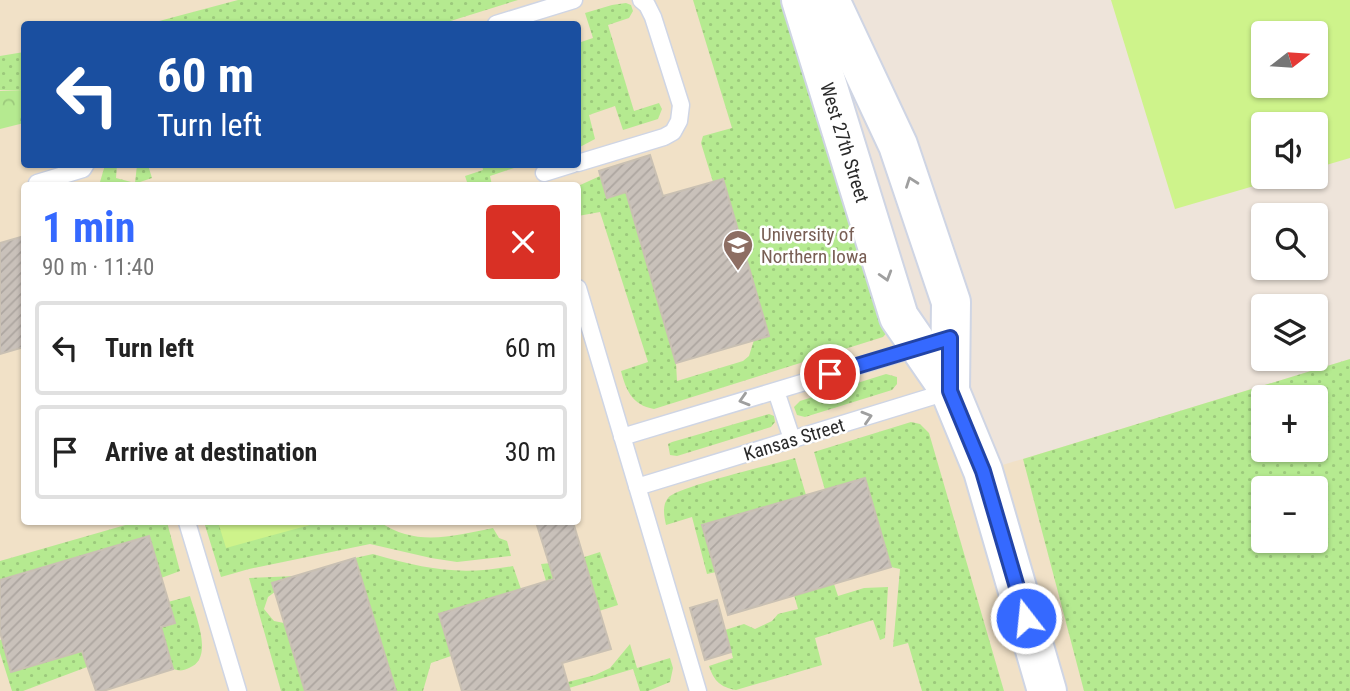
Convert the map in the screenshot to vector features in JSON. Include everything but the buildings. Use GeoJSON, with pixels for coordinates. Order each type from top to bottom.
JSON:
{"type":"FeatureCollection","features":[{"type":"Feature","properties":{"kind":"main road"},"geometry":{"type":"LineString","coordinates":[[784,0],[818,56]]}},
{"type":"Feature","properties":{"kind":"main road","name":"West 27th Street"},"geometry":{"type":"LineString","coordinates":[[801,0],[899,317],[935,343],[950,391],[983,471],[1047,691]]}},
{"type":"Feature","properties":{"kind":"main road","name":"West 27th Street"},"geometry":{"type":"LineString","coordinates":[[830,0],[898,145],[951,302],[935,343]]}},
{"type":"Feature","properties":{"kind":"main road"},"geometry":{"type":"LineString","coordinates":[[858,0],[898,145]]}},
{"type":"Feature","properties":{"kind":"lane"},"geometry":{"type":"LineString","coordinates":[[506,21],[574,0]]}},
{"type":"Feature","properties":{"kind":"lane"},"geometry":{"type":"LineString","coordinates":[[581,162],[664,137],[673,132],[679,121],[681,105],[653,17],[642,0]]}},
{"type":"Feature","properties":{"kind":"lane"},"geometry":{"type":"LineString","coordinates":[[40,182],[82,168]]}},
{"type":"Feature","properties":{"kind":"lane"},"geometry":{"type":"LineString","coordinates":[[544,174],[563,168]]}},
{"type":"Feature","properties":{"kind":"lane"},"geometry":{"type":"LineString","coordinates":[[581,298],[698,691]]}},
{"type":"Feature","properties":{"kind":"lane"},"geometry":{"type":"LineString","coordinates":[[622,438],[935,343]]}},
{"type":"Feature","properties":{"kind":"lane"},"geometry":{"type":"LineString","coordinates":[[776,391],[792,439]]}},
{"type":"Feature","properties":{"kind":"lane","name":"Kansas Street"},"geometry":{"type":"LineString","coordinates":[[637,487],[950,391]]}},
{"type":"Feature","properties":{"kind":"lane"},"geometry":{"type":"LineString","coordinates":[[188,525],[238,691]]}},
{"type":"Feature","properties":{"kind":"shaded area","name":"University of Northern Iowa"},"geometry":{"type":"Polygon","coordinates":[[[0,0],[782,0],[983,471],[1251,389],[1251,462],[1328,462],[1328,385],[1265,385],[1311,371],[1328,371],[1328,366],[1350,359],[1350,691],[0,691],[0,0]]]}},
{"type":"Feature","properties":{"kind":"green space"},"geometry":{"type":"Polygon","coordinates":[[[238,0],[518,0],[451,21],[159,21],[238,0]]]}},
{"type":"Feature","properties":{"kind":"green space"},"geometry":{"type":"Polygon","coordinates":[[[693,0],[794,0],[891,328],[883,337],[654,409],[646,407],[631,396],[621,371],[648,362],[600,212],[581,215],[581,185],[600,176],[607,198],[641,187],[676,363],[677,381],[743,361],[749,356],[754,340],[769,335],[723,179],[713,182],[701,143],[703,136],[732,128],[693,0]]]}},
{"type":"Feature","properties":{"kind":"green space"},"geometry":{"type":"Polygon","coordinates":[[[1111,0],[1350,0],[1350,158],[1328,164],[1328,112],[1251,112],[1251,187],[1175,209],[1111,0]]]}},
{"type":"Feature","properties":{"kind":"green space"},"geometry":{"type":"Polygon","coordinates":[[[626,3],[631,5],[633,11],[629,18],[608,25],[634,111],[659,103],[662,109],[658,119],[623,130],[615,106],[589,115],[595,139],[581,146],[581,42],[593,38],[585,13],[626,3]]]}},
{"type":"Feature","properties":{"kind":"green space"},"geometry":{"type":"Polygon","coordinates":[[[21,52],[21,91],[0,90],[0,56],[21,52]]]}},
{"type":"Feature","properties":{"kind":"green space"},"geometry":{"type":"Polygon","coordinates":[[[0,91],[21,91],[21,124],[0,129],[0,91]]]}},
{"type":"Feature","properties":{"kind":"green space"},"geometry":{"type":"Polygon","coordinates":[[[104,168],[117,168],[116,178],[131,182],[100,182],[104,168]]]}},
{"type":"Feature","properties":{"kind":"green space"},"geometry":{"type":"Polygon","coordinates":[[[137,168],[149,168],[152,178],[135,182],[137,168]]]}},
{"type":"Feature","properties":{"kind":"green space"},"geometry":{"type":"Polygon","coordinates":[[[514,168],[490,176],[491,182],[467,182],[465,176],[483,170],[514,168]]]}},
{"type":"Feature","properties":{"kind":"green space"},"geometry":{"type":"Polygon","coordinates":[[[1350,359],[1350,691],[1084,691],[1023,459],[1251,389],[1251,462],[1328,462],[1328,385],[1265,385],[1311,371],[1328,371],[1328,366],[1350,359]]]}},
{"type":"Feature","properties":{"kind":"green space"},"geometry":{"type":"Polygon","coordinates":[[[886,374],[897,377],[897,384],[892,390],[805,417],[797,415],[794,407],[800,401],[886,374]]]}},
{"type":"Feature","properties":{"kind":"green space"},"geometry":{"type":"Polygon","coordinates":[[[769,414],[774,416],[775,422],[771,427],[677,456],[670,455],[668,444],[672,442],[769,414]]]}},
{"type":"Feature","properties":{"kind":"green space"},"geometry":{"type":"Polygon","coordinates":[[[911,422],[920,424],[929,433],[1004,691],[922,691],[908,643],[893,647],[900,569],[891,567],[863,479],[825,490],[814,452],[911,422]]]}},
{"type":"Feature","properties":{"kind":"green space"},"geometry":{"type":"Polygon","coordinates":[[[795,458],[806,495],[702,525],[716,572],[707,574],[692,517],[666,525],[664,507],[668,498],[707,482],[795,458]]]}},
{"type":"Feature","properties":{"kind":"green space"},"geometry":{"type":"Polygon","coordinates":[[[126,525],[168,525],[180,571],[161,578],[148,536],[0,580],[0,561],[126,525]]]}},
{"type":"Feature","properties":{"kind":"green space"},"geometry":{"type":"Polygon","coordinates":[[[205,525],[385,525],[407,535],[421,537],[449,536],[493,528],[499,538],[507,541],[511,556],[457,562],[370,544],[221,577],[205,525]]]}},
{"type":"Feature","properties":{"kind":"green space"},"geometry":{"type":"Polygon","coordinates":[[[219,525],[310,525],[226,548],[219,525]]]}},
{"type":"Feature","properties":{"kind":"green space"},"geometry":{"type":"Polygon","coordinates":[[[600,552],[618,605],[599,611],[546,581],[541,564],[572,561],[600,552]]]}},
{"type":"Feature","properties":{"kind":"green space"},"geometry":{"type":"Polygon","coordinates":[[[373,554],[410,564],[459,571],[513,566],[521,589],[439,614],[451,656],[431,663],[423,691],[396,691],[355,558],[373,554]]]}},
{"type":"Feature","properties":{"kind":"green space"},"geometry":{"type":"Polygon","coordinates":[[[296,576],[268,597],[264,609],[274,621],[284,623],[305,691],[281,691],[249,578],[296,576]]]}},
{"type":"Feature","properties":{"kind":"green space"},"geometry":{"type":"Polygon","coordinates":[[[834,584],[838,596],[864,588],[888,587],[885,638],[880,640],[873,620],[815,638],[822,665],[736,690],[722,685],[713,676],[709,666],[733,658],[725,630],[744,624],[755,629],[772,621],[778,614],[798,609],[794,595],[834,584]]]}},
{"type":"Feature","properties":{"kind":"green space"},"geometry":{"type":"Polygon","coordinates":[[[190,596],[199,624],[202,646],[197,663],[189,668],[173,669],[165,643],[87,667],[23,691],[12,691],[0,653],[0,640],[2,639],[12,672],[174,624],[168,602],[190,596]]]}},
{"type":"Feature","properties":{"kind":"green space"},"geometry":{"type":"Polygon","coordinates":[[[630,644],[637,668],[670,658],[673,668],[670,682],[648,691],[640,691],[633,669],[569,688],[564,683],[610,668],[630,644]]]}},
{"type":"Feature","properties":{"kind":"place","name":"University of Northern Iowa"},"geometry":{"type":"Point","coordinates":[738,272]}},
{"type":"Feature","properties":{"kind":"route"},"geometry":{"type":"LineString","coordinates":[[830,374],[950,338],[950,391],[983,471],[1026,618]]}}]}
